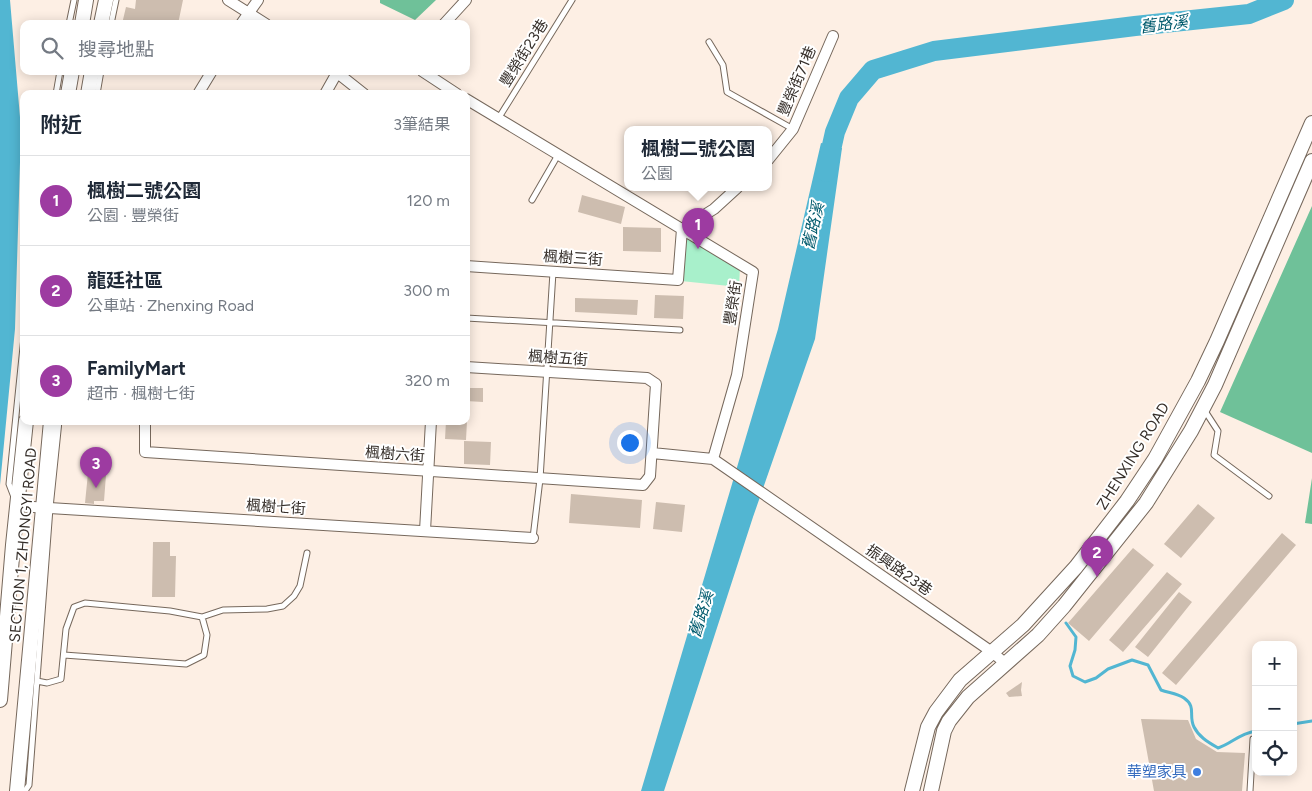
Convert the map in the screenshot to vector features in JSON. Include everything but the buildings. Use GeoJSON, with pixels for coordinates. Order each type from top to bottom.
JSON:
{"type":"FeatureCollection","features":[{"type":"Feature","properties":{"kind":"street"},"geometry":{"type":"LineString","coordinates":[[83,20],[86,0]]}},
{"type":"Feature","properties":{"kind":"street"},"geometry":{"type":"LineString","coordinates":[[102,20],[106,0]]}},
{"type":"Feature","properties":{"kind":"street"},"geometry":{"type":"LineString","coordinates":[[228,0],[260,20]]}},
{"type":"Feature","properties":{"kind":"street"},"geometry":{"type":"LineString","coordinates":[[243,20],[258,0]]}},
{"type":"Feature","properties":{"kind":"street"},"geometry":{"type":"LineString","coordinates":[[448,20],[466,0]]}},
{"type":"Feature","properties":{"kind":"street","name":"豐榮街71巷"},"geometry":{"type":"LineString","coordinates":[[772,155],[793,129],[833,36]]}},
{"type":"Feature","properties":{"kind":"street"},"geometry":{"type":"LineString","coordinates":[[69,90],[71,75]]}},
{"type":"Feature","properties":{"kind":"street"},"geometry":{"type":"LineString","coordinates":[[89,90],[91,75]]}},
{"type":"Feature","properties":{"kind":"street"},"geometry":{"type":"LineString","coordinates":[[200,90],[210,75]]}},
{"type":"Feature","properties":{"kind":"street"},"geometry":{"type":"LineString","coordinates":[[326,90],[335,75]]}},
{"type":"Feature","properties":{"kind":"street"},"geometry":{"type":"LineString","coordinates":[[341,75],[359,90]]}},
{"type":"Feature","properties":{"kind":"street"},"geometry":{"type":"LineString","coordinates":[[428,75],[452,90]]}},
{"type":"Feature","properties":{"kind":"street","name":"豐榮街"},"geometry":{"type":"LineString","coordinates":[[470,102],[753,272],[737,375],[713,459]]}},
{"type":"Feature","properties":{"kind":"street","name":"ZHENXING ROAD"},"geometry":{"type":"LineString","coordinates":[[912,791],[928,727],[936,712],[960,680],[1023,625],[1076,567],[1128,501],[1155,459],[1217,340],[1312,123]]}},
{"type":"Feature","properties":{"kind":"street"},"geometry":{"type":"LineString","coordinates":[[931,791],[944,731],[949,721],[968,697],[1038,635],[1064,606],[1146,503],[1192,431],[1215,385],[1312,161]]}},
{"type":"Feature","properties":{"kind":"street"},"geometry":{"type":"LineString","coordinates":[[682,229],[714,208],[734,191]]}},
{"type":"Feature","properties":{"kind":"street","name":"楓樹三街"},"geometry":{"type":"LineString","coordinates":[[470,266],[678,280],[682,229]]}},
{"type":"Feature","properties":{"kind":"street","name":"楓樹五街"},"geometry":{"type":"LineString","coordinates":[[470,367],[647,378],[656,384],[652,453]]}},
{"type":"Feature","properties":{"kind":"street","name":"SECTION 1, ZHONGYI ROAD"},"geometry":{"type":"LineString","coordinates":[[0,700],[26,425]]}},
{"type":"Feature","properties":{"kind":"street","name":"SECTION 1, ZHONGYI ROAD"},"geometry":{"type":"LineString","coordinates":[[17,791],[46,508],[51,425]]}},
{"type":"Feature","properties":{"kind":"street","name":"楓樹六街"},"geometry":{"type":"LineString","coordinates":[[146,425],[145,452],[643,486],[650,476],[652,453]]}},
{"type":"Feature","properties":{"kind":"street"},"geometry":{"type":"LineString","coordinates":[[425,531],[432,425]]}},
{"type":"Feature","properties":{"kind":"street"},"geometry":{"type":"LineString","coordinates":[[652,453],[713,459]]}},
{"type":"Feature","properties":{"kind":"street","name":"振興路23巷"},"geometry":{"type":"LineString","coordinates":[[713,459],[992,652],[1006,664]]}},
{"type":"Feature","properties":{"kind":"street","name":"楓樹七街"},"geometry":{"type":"LineString","coordinates":[[17,506],[533,538]]}},
{"type":"Feature","properties":{"kind":"lane"},"geometry":{"type":"LineString","coordinates":[[70,20],[74,0]]}},
{"type":"Feature","properties":{"kind":"lane"},"geometry":{"type":"LineString","coordinates":[[112,20],[116,0]]}},
{"type":"Feature","properties":{"kind":"lane","name":"豐榮街23巷"},"geometry":{"type":"LineString","coordinates":[[497,119],[572,0]]}},
{"type":"Feature","properties":{"kind":"lane"},"geometry":{"type":"LineString","coordinates":[[709,42],[723,65],[727,92],[793,129]]}},
{"type":"Feature","properties":{"kind":"lane"},"geometry":{"type":"LineString","coordinates":[[57,90],[59,75]]}},
{"type":"Feature","properties":{"kind":"lane"},"geometry":{"type":"LineString","coordinates":[[98,90],[100,75]]}},
{"type":"Feature","properties":{"kind":"lane"},"geometry":{"type":"LineString","coordinates":[[532,200],[558,155]]}},
{"type":"Feature","properties":{"kind":"lane"},"geometry":{"type":"LineString","coordinates":[[533,538],[540,478],[553,272]]}},
{"type":"Feature","properties":{"kind":"lane"},"geometry":{"type":"LineString","coordinates":[[470,318],[680,330]]}},
{"type":"Feature","properties":{"kind":"lane","name":"SECTION 1, ZHONGYI ROAD"},"geometry":{"type":"LineString","coordinates":[[17,506],[9,484],[20,376]]}},
{"type":"Feature","properties":{"kind":"lane"},"geometry":{"type":"LineString","coordinates":[[1203,408],[1218,431],[1214,455],[1269,496]]}},
{"type":"Feature","properties":{"kind":"lane"},"geometry":{"type":"LineString","coordinates":[[46,508],[57,425]]}},
{"type":"Feature","properties":{"kind":"lane","name":"SECTION 1, ZHONGYI ROAD"},"geometry":{"type":"LineString","coordinates":[[25,791],[29,785],[37,681],[46,508]]}},
{"type":"Feature","properties":{"kind":"lane"},"geometry":{"type":"LineString","coordinates":[[37,681],[47,683],[61,679],[66,629],[74,607],[85,603],[170,611],[202,618],[222,610],[267,609],[283,606],[294,596],[300,586],[307,553]]}},
{"type":"Feature","properties":{"kind":"lane"},"geometry":{"type":"LineString","coordinates":[[64,655],[186,664],[204,655],[207,635],[202,618]]}},
{"type":"Feature","properties":{"kind":"lane"},"geometry":{"type":"LineString","coordinates":[[1250,791],[1252,756]]}},
{"type":"Feature","properties":{"kind":"green space"},"geometry":{"type":"Polygon","coordinates":[[[380,0],[436,0],[415,20],[380,3],[380,0]]]}},
{"type":"Feature","properties":{"kind":"green space"},"geometry":{"type":"Polygon","coordinates":[[[1312,206],[1312,453],[1220,412],[1312,206]]]}},
{"type":"Feature","properties":{"kind":"green space"},"geometry":{"type":"Polygon","coordinates":[[[685,231],[740,267],[739,287],[681,281],[685,231]]]}},
{"type":"Feature","properties":{"kind":"green space"},"geometry":{"type":"Polygon","coordinates":[[[1312,478],[1312,524],[1305,523],[1312,478]]]}},
{"type":"Feature","properties":{"kind":"water"},"geometry":{"type":"Polygon","coordinates":[[[0,0],[10,0],[20,117],[20,162],[15,329],[0,485],[0,0]]]}},
{"type":"Feature","properties":{"kind":"water"},"geometry":{"type":"Polygon","coordinates":[[[821,143],[842,148],[815,339],[753,517],[664,791],[641,791],[778,329],[821,143]]]}},
{"type":"Feature","properties":{"kind":"waterway","name":"舊路溪"},"geometry":{"type":"LineString","coordinates":[[826,172],[835,132],[849,98],[873,70],[934,51],[1249,14],[1284,0]]}},
{"type":"Feature","properties":{"kind":"waterway"},"geometry":{"type":"LineString","coordinates":[[1066,623],[1076,637],[1075,650],[1070,666],[1073,676],[1085,682],[1096,678],[1108,669],[1132,660],[1148,665],[1161,690],[1179,695],[1188,701],[1191,708],[1192,723],[1198,734],[1204,739],[1218,748],[1252,732]]}},
{"type":"Feature","properties":{"kind":"waterway"},"geometry":{"type":"LineString","coordinates":[[1297,723],[1312,721]]}},
{"type":"Feature","properties":{"kind":"place","name":"楓樹二號公園"},"geometry":{"type":"Point","coordinates":[698,249]}},
{"type":"Feature","properties":{"kind":"place","name":"FamilyMart"},"geometry":{"type":"Point","coordinates":[96,488]}},
{"type":"Feature","properties":{"kind":"place","name":"龍廷社區"},"geometry":{"type":"Point","coordinates":[1097,577]}},
{"type":"Feature","properties":{"kind":"place","name":"華塑家具"},"geometry":{"type":"Point","coordinates":[1197,772]}}]}
